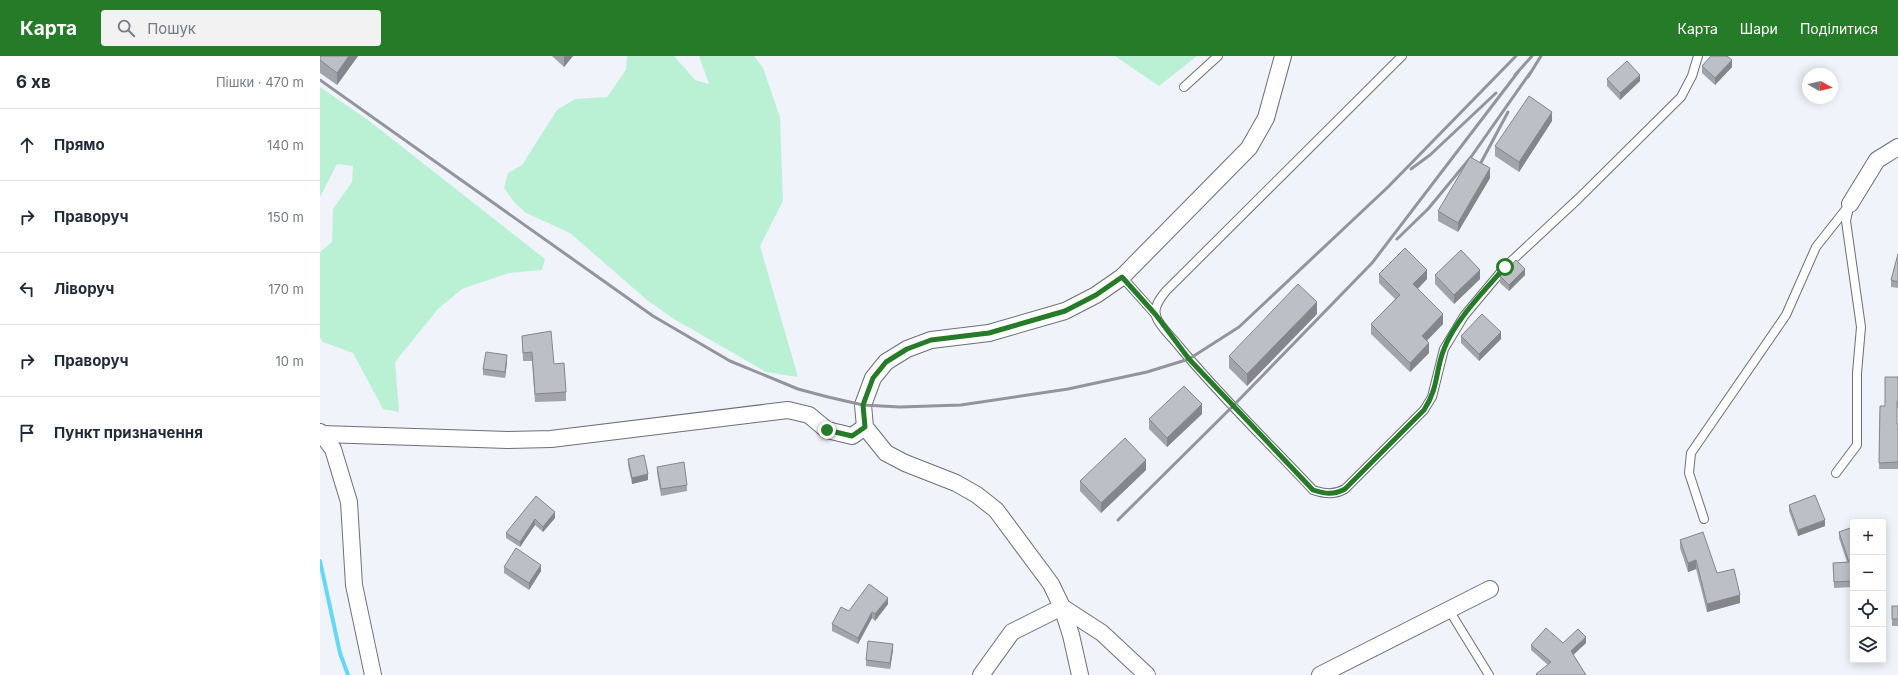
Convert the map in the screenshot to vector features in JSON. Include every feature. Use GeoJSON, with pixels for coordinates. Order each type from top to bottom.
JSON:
{"type":"FeatureCollection","features":[{"type":"Feature","properties":{"kind":"street"},"geometry":{"type":"LineString","coordinates":[[1080,675],[1071,635],[1062,607],[1051,584],[996,510],[978,495],[956,483],[905,463],[886,453],[865,427],[863,405],[873,378],[886,362],[907,349],[931,340],[989,333],[1065,311],[1096,295],[1122,277],[1249,148],[1266,118],[1283,56]]}},
{"type":"Feature","properties":{"kind":"street"},"geometry":{"type":"LineString","coordinates":[[1850,204],[1877,160],[1898,147]]}},
{"type":"Feature","properties":{"kind":"street"},"geometry":{"type":"LineString","coordinates":[[321,433],[508,440],[550,439],[788,410],[809,415],[827,430],[842,435],[852,436],[865,427]]}},
{"type":"Feature","properties":{"kind":"street"},"geometry":{"type":"LineString","coordinates":[[321,433],[333,449],[349,502],[354,585],[373,675]]}},
{"type":"Feature","properties":{"kind":"street"},"geometry":{"type":"LineString","coordinates":[[1320,675],[1414,626],[1490,589]]}},
{"type":"Feature","properties":{"kind":"street"},"geometry":{"type":"LineString","coordinates":[[981,675],[1012,632],[1062,607]]}},
{"type":"Feature","properties":{"kind":"street"},"geometry":{"type":"LineString","coordinates":[[1062,607],[1102,633],[1147,675]]}},
{"type":"Feature","properties":{"kind":"lane"},"geometry":{"type":"LineString","coordinates":[[1184,87],[1218,56]]}},
{"type":"Feature","properties":{"kind":"lane"},"geometry":{"type":"LineString","coordinates":[[1156,315],[1159,299],[1166,291],[1402,56]]}},
{"type":"Feature","properties":{"kind":"lane"},"geometry":{"type":"LineString","coordinates":[[1122,277],[1156,315],[1189,359],[1313,490],[1324,493],[1336,493],[1345,489],[1424,410],[1432,397],[1444,349],[1464,316],[1505,267],[1578,199],[1681,97],[1692,76],[1698,56]]}},
{"type":"Feature","properties":{"kind":"lane"},"geometry":{"type":"LineString","coordinates":[[1836,473],[1857,446],[1857,373],[1861,327],[1846,221],[1850,204]]}},
{"type":"Feature","properties":{"kind":"lane"},"geometry":{"type":"LineString","coordinates":[[1704,519],[1690,473],[1691,453],[1786,315],[1816,247],[1850,204]]}},
{"type":"Feature","properties":{"kind":"lane"},"geometry":{"type":"LineString","coordinates":[[1449,610],[1489,675]]}},
{"type":"Feature","properties":{"kind":"green space"},"geometry":{"type":"Polygon","coordinates":[[[627,56],[674,56],[695,80],[709,84],[699,56],[754,56],[763,68],[780,117],[783,201],[760,246],[798,377],[766,372],[674,319],[647,300],[570,233],[526,213],[514,202],[504,188],[508,173],[522,165],[557,110],[575,99],[607,97],[626,70],[627,56]]]}},
{"type":"Feature","properties":{"kind":"green space"},"geometry":{"type":"Polygon","coordinates":[[[1115,56],[1197,56],[1159,86],[1115,56]]]}},
{"type":"Feature","properties":{"kind":"green space"},"geometry":{"type":"Polygon","coordinates":[[[320,87],[368,120],[545,259],[542,270],[509,273],[462,289],[438,309],[395,362],[399,412],[383,409],[353,353],[323,342],[320,338],[320,252],[332,242],[333,209],[352,182],[353,166],[337,164],[320,197],[320,87]]]}},
{"type":"Feature","properties":{"kind":"building"},"geometry":{"type":"Polygon","coordinates":[[[320,56],[349,56],[337,73],[320,60],[320,56]]]}},
{"type":"Feature","properties":{"kind":"building"},"geometry":{"type":"Polygon","coordinates":[[[1711,56],[1727,56],[1732,60],[1715,78],[1702,66],[1711,56]]]}},
{"type":"Feature","properties":{"kind":"building"},"geometry":{"type":"Polygon","coordinates":[[[1627,61],[1640,75],[1620,93],[1607,79],[1627,61]]]}},
{"type":"Feature","properties":{"kind":"building"},"geometry":{"type":"Polygon","coordinates":[[[1529,96],[1552,112],[1519,162],[1495,146],[1529,96]]]}},
{"type":"Feature","properties":{"kind":"building"},"geometry":{"type":"Polygon","coordinates":[[[1470,157],[1490,168],[1458,223],[1438,211],[1470,157]]]}},
{"type":"Feature","properties":{"kind":"building"},"geometry":{"type":"Polygon","coordinates":[[[1405,248],[1427,270],[1413,284],[1443,314],[1422,336],[1429,343],[1410,363],[1371,324],[1400,295],[1379,274],[1405,248]]]}},
{"type":"Feature","properties":{"kind":"building"},"geometry":{"type":"Polygon","coordinates":[[[1461,250],[1480,270],[1454,295],[1435,275],[1461,250]]]}},
{"type":"Feature","properties":{"kind":"building"},"geometry":{"type":"Polygon","coordinates":[[[1898,254],[1898,282],[1891,280],[1898,254]]]}},
{"type":"Feature","properties":{"kind":"building"},"geometry":{"type":"Polygon","coordinates":[[[1516,260],[1525,269],[1509,285],[1500,276],[1516,260]]]}},
{"type":"Feature","properties":{"kind":"building"},"geometry":{"type":"Polygon","coordinates":[[[1298,284],[1317,302],[1247,374],[1229,356],[1298,284]]]}},
{"type":"Feature","properties":{"kind":"building"},"geometry":{"type":"Polygon","coordinates":[[[1482,314],[1501,332],[1479,354],[1461,336],[1482,314]]]}},
{"type":"Feature","properties":{"kind":"building"},"geometry":{"type":"Polygon","coordinates":[[[551,331],[554,364],[564,363],[566,392],[535,394],[532,352],[523,353],[522,336],[551,331]]]}},
{"type":"Feature","properties":{"kind":"building"},"geometry":{"type":"Polygon","coordinates":[[[486,352],[507,355],[505,372],[483,369],[486,352]]]}},
{"type":"Feature","properties":{"kind":"building"},"geometry":{"type":"Polygon","coordinates":[[[1885,377],[1898,377],[1898,462],[1879,463],[1880,406],[1885,406],[1885,377]]]}},
{"type":"Feature","properties":{"kind":"building"},"geometry":{"type":"Polygon","coordinates":[[[1184,386],[1202,404],[1167,438],[1149,419],[1184,386]]]}},
{"type":"Feature","properties":{"kind":"building"},"geometry":{"type":"Polygon","coordinates":[[[1125,438],[1146,460],[1101,503],[1080,481],[1125,438]]]}},
{"type":"Feature","properties":{"kind":"building"},"geometry":{"type":"Polygon","coordinates":[[[644,455],[648,474],[632,478],[628,459],[644,455]]]}},
{"type":"Feature","properties":{"kind":"building"},"geometry":{"type":"Polygon","coordinates":[[[684,462],[687,485],[661,489],[657,467],[684,462]]]}},
{"type":"Feature","properties":{"kind":"building"},"geometry":{"type":"Polygon","coordinates":[[[1815,495],[1825,520],[1798,530],[1789,505],[1815,495]]]}},
{"type":"Feature","properties":{"kind":"building"},"geometry":{"type":"Polygon","coordinates":[[[536,496],[555,512],[543,527],[535,519],[520,542],[506,533],[536,496]]]}},
{"type":"Feature","properties":{"kind":"building"},"geometry":{"type":"Polygon","coordinates":[[[1850,528],[1850,581],[1834,582],[1833,563],[1849,562],[1839,532],[1850,528]]]}},
{"type":"Feature","properties":{"kind":"building"},"geometry":{"type":"Polygon","coordinates":[[[1703,532],[1717,573],[1734,569],[1740,595],[1707,604],[1696,560],[1688,563],[1680,540],[1703,532]]]}},
{"type":"Feature","properties":{"kind":"building"},"geometry":{"type":"Polygon","coordinates":[[[516,548],[541,565],[529,583],[504,567],[516,548]]]}},
{"type":"Feature","properties":{"kind":"building"},"geometry":{"type":"Polygon","coordinates":[[[869,584],[888,598],[875,614],[872,612],[858,638],[832,624],[841,607],[849,611],[869,584]]]}},
{"type":"Feature","properties":{"kind":"building"},"geometry":{"type":"Polygon","coordinates":[[[1892,606],[1898,606],[1898,619],[1892,619],[1892,606]]]}},
{"type":"Feature","properties":{"kind":"building"},"geometry":{"type":"Polygon","coordinates":[[[1546,628],[1563,643],[1578,629],[1586,637],[1571,651],[1586,675],[1536,674],[1551,662],[1531,645],[1546,628]]]}},
{"type":"Feature","properties":{"kind":"building"},"geometry":{"type":"Polygon","coordinates":[[[868,641],[893,644],[890,663],[866,660],[868,641]]]}},
{"type":"Feature","properties":{"kind":"waterway"},"geometry":{"type":"LineString","coordinates":[[320,561],[340,653],[348,675]]}},
{"type":"Feature","properties":{"kind":"railway"},"geometry":{"type":"LineString","coordinates":[[320,80],[653,316],[730,361],[798,389],[863,405],[900,407],[961,405],[1068,389],[1147,372],[1189,359],[1239,327],[1388,187],[1516,56]]}},
{"type":"Feature","properties":{"kind":"railway"},"geometry":{"type":"LineString","coordinates":[[1515,75],[1532,56]]}},
{"type":"Feature","properties":{"kind":"railway"},"geometry":{"type":"LineString","coordinates":[[1528,77],[1541,56]]}},
{"type":"Feature","properties":{"kind":"railway"},"geometry":{"type":"LineString","coordinates":[[1118,520],[1233,406],[1372,263],[1518,72]]}},
{"type":"Feature","properties":{"kind":"railway"},"geometry":{"type":"LineString","coordinates":[[1397,239],[1428,209],[1471,157],[1530,73]]}},
{"type":"Feature","properties":{"kind":"railway"},"geometry":{"type":"LineString","coordinates":[[1411,169],[1430,155],[1496,93]]}},
{"type":"Feature","properties":{"kind":"railway"},"geometry":{"type":"LineString","coordinates":[[1477,170],[1508,112]]}},
{"type":"Feature","properties":{"kind":"route"},"geometry":{"type":"LineString","coordinates":[[827,430],[842,435],[852,436],[865,427],[863,405],[873,378],[886,362],[907,349],[931,340],[989,333],[1065,311],[1096,295],[1122,277],[1156,315],[1160,323],[1189,359],[1313,490],[1324,493],[1336,493],[1345,489],[1424,410],[1432,397],[1437,382],[1444,349],[1464,316],[1505,267]]}}]}
